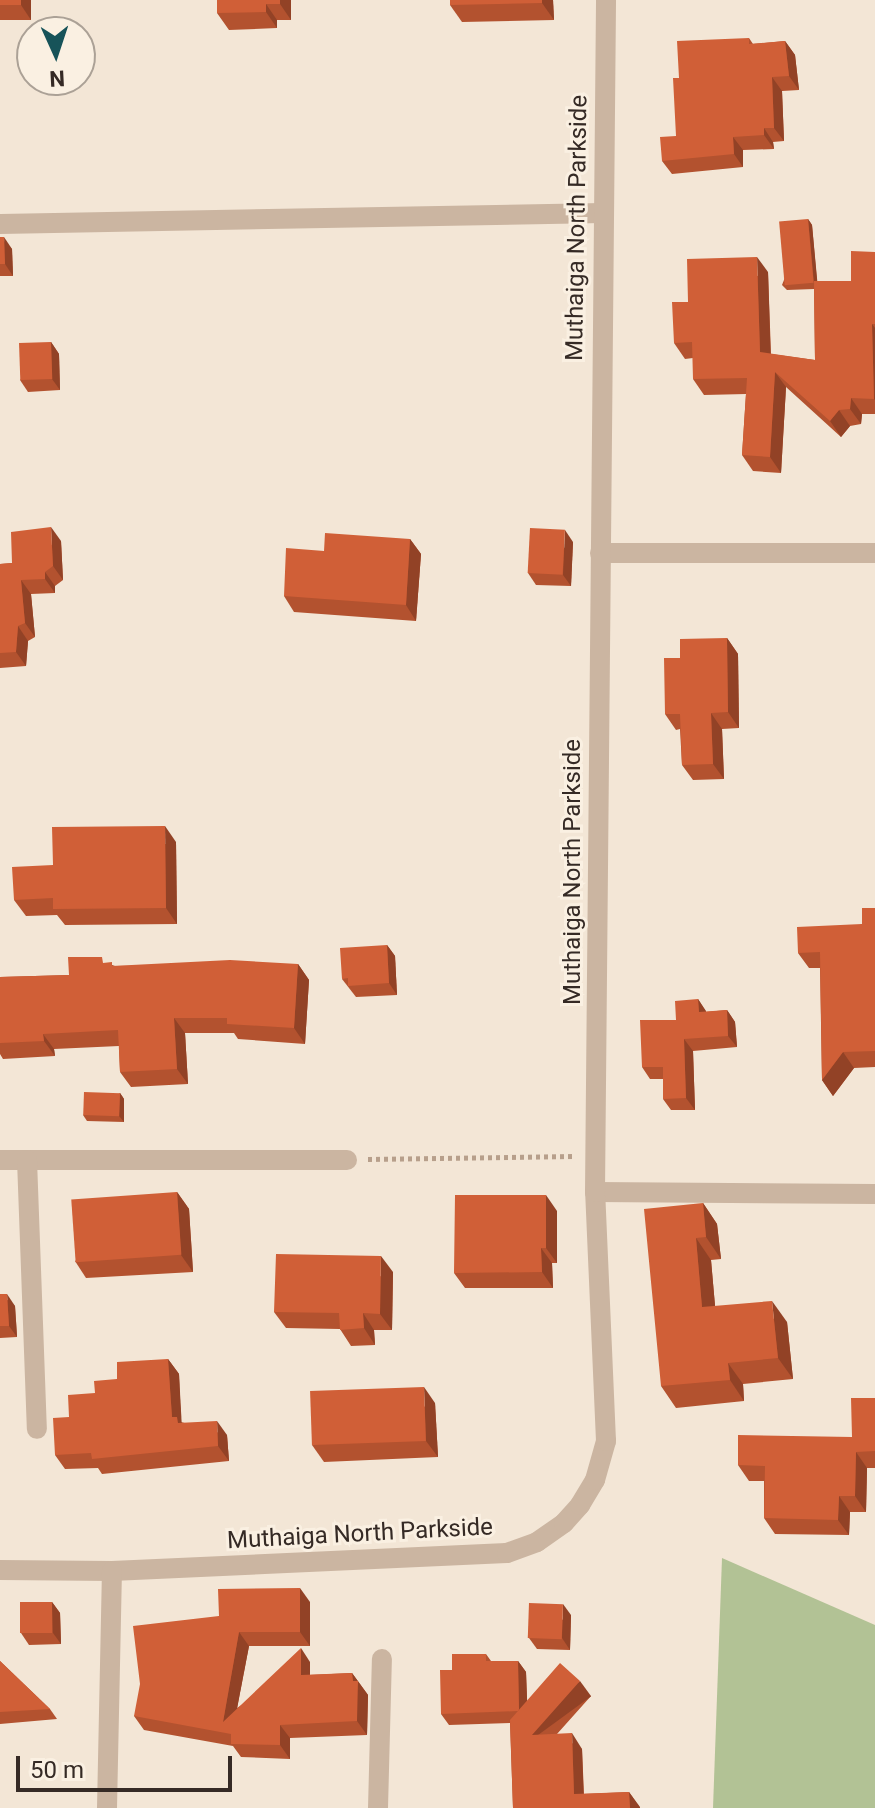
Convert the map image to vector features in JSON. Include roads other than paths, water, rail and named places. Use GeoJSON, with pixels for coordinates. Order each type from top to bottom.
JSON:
{"type":"FeatureCollection","features":[{"type":"Feature","properties":{"kind":"street","name":"Muthaiga North Parkside"},"geometry":{"type":"LineString","coordinates":[[0,1570],[112,1571],[507,1553],[537,1542],[564,1523],[580,1505],[595,1480],[606,1441],[595,1192],[606,0]]}},
{"type":"Feature","properties":{"kind":"street"},"geometry":{"type":"LineString","coordinates":[[0,224],[603,213]]}},
{"type":"Feature","properties":{"kind":"street"},"geometry":{"type":"LineString","coordinates":[[600,553],[875,553]]}},
{"type":"Feature","properties":{"kind":"street"},"geometry":{"type":"LineString","coordinates":[[0,1160],[347,1160]]}},
{"type":"Feature","properties":{"kind":"street"},"geometry":{"type":"LineString","coordinates":[[27,1160],[37,1429]]}},
{"type":"Feature","properties":{"kind":"street"},"geometry":{"type":"LineString","coordinates":[[595,1192],[875,1194]]}},
{"type":"Feature","properties":{"kind":"street"},"geometry":{"type":"LineString","coordinates":[[107,1808],[112,1571]]}},
{"type":"Feature","properties":{"kind":"street"},"geometry":{"type":"LineString","coordinates":[[378,1808],[382,1659]]}}]}
